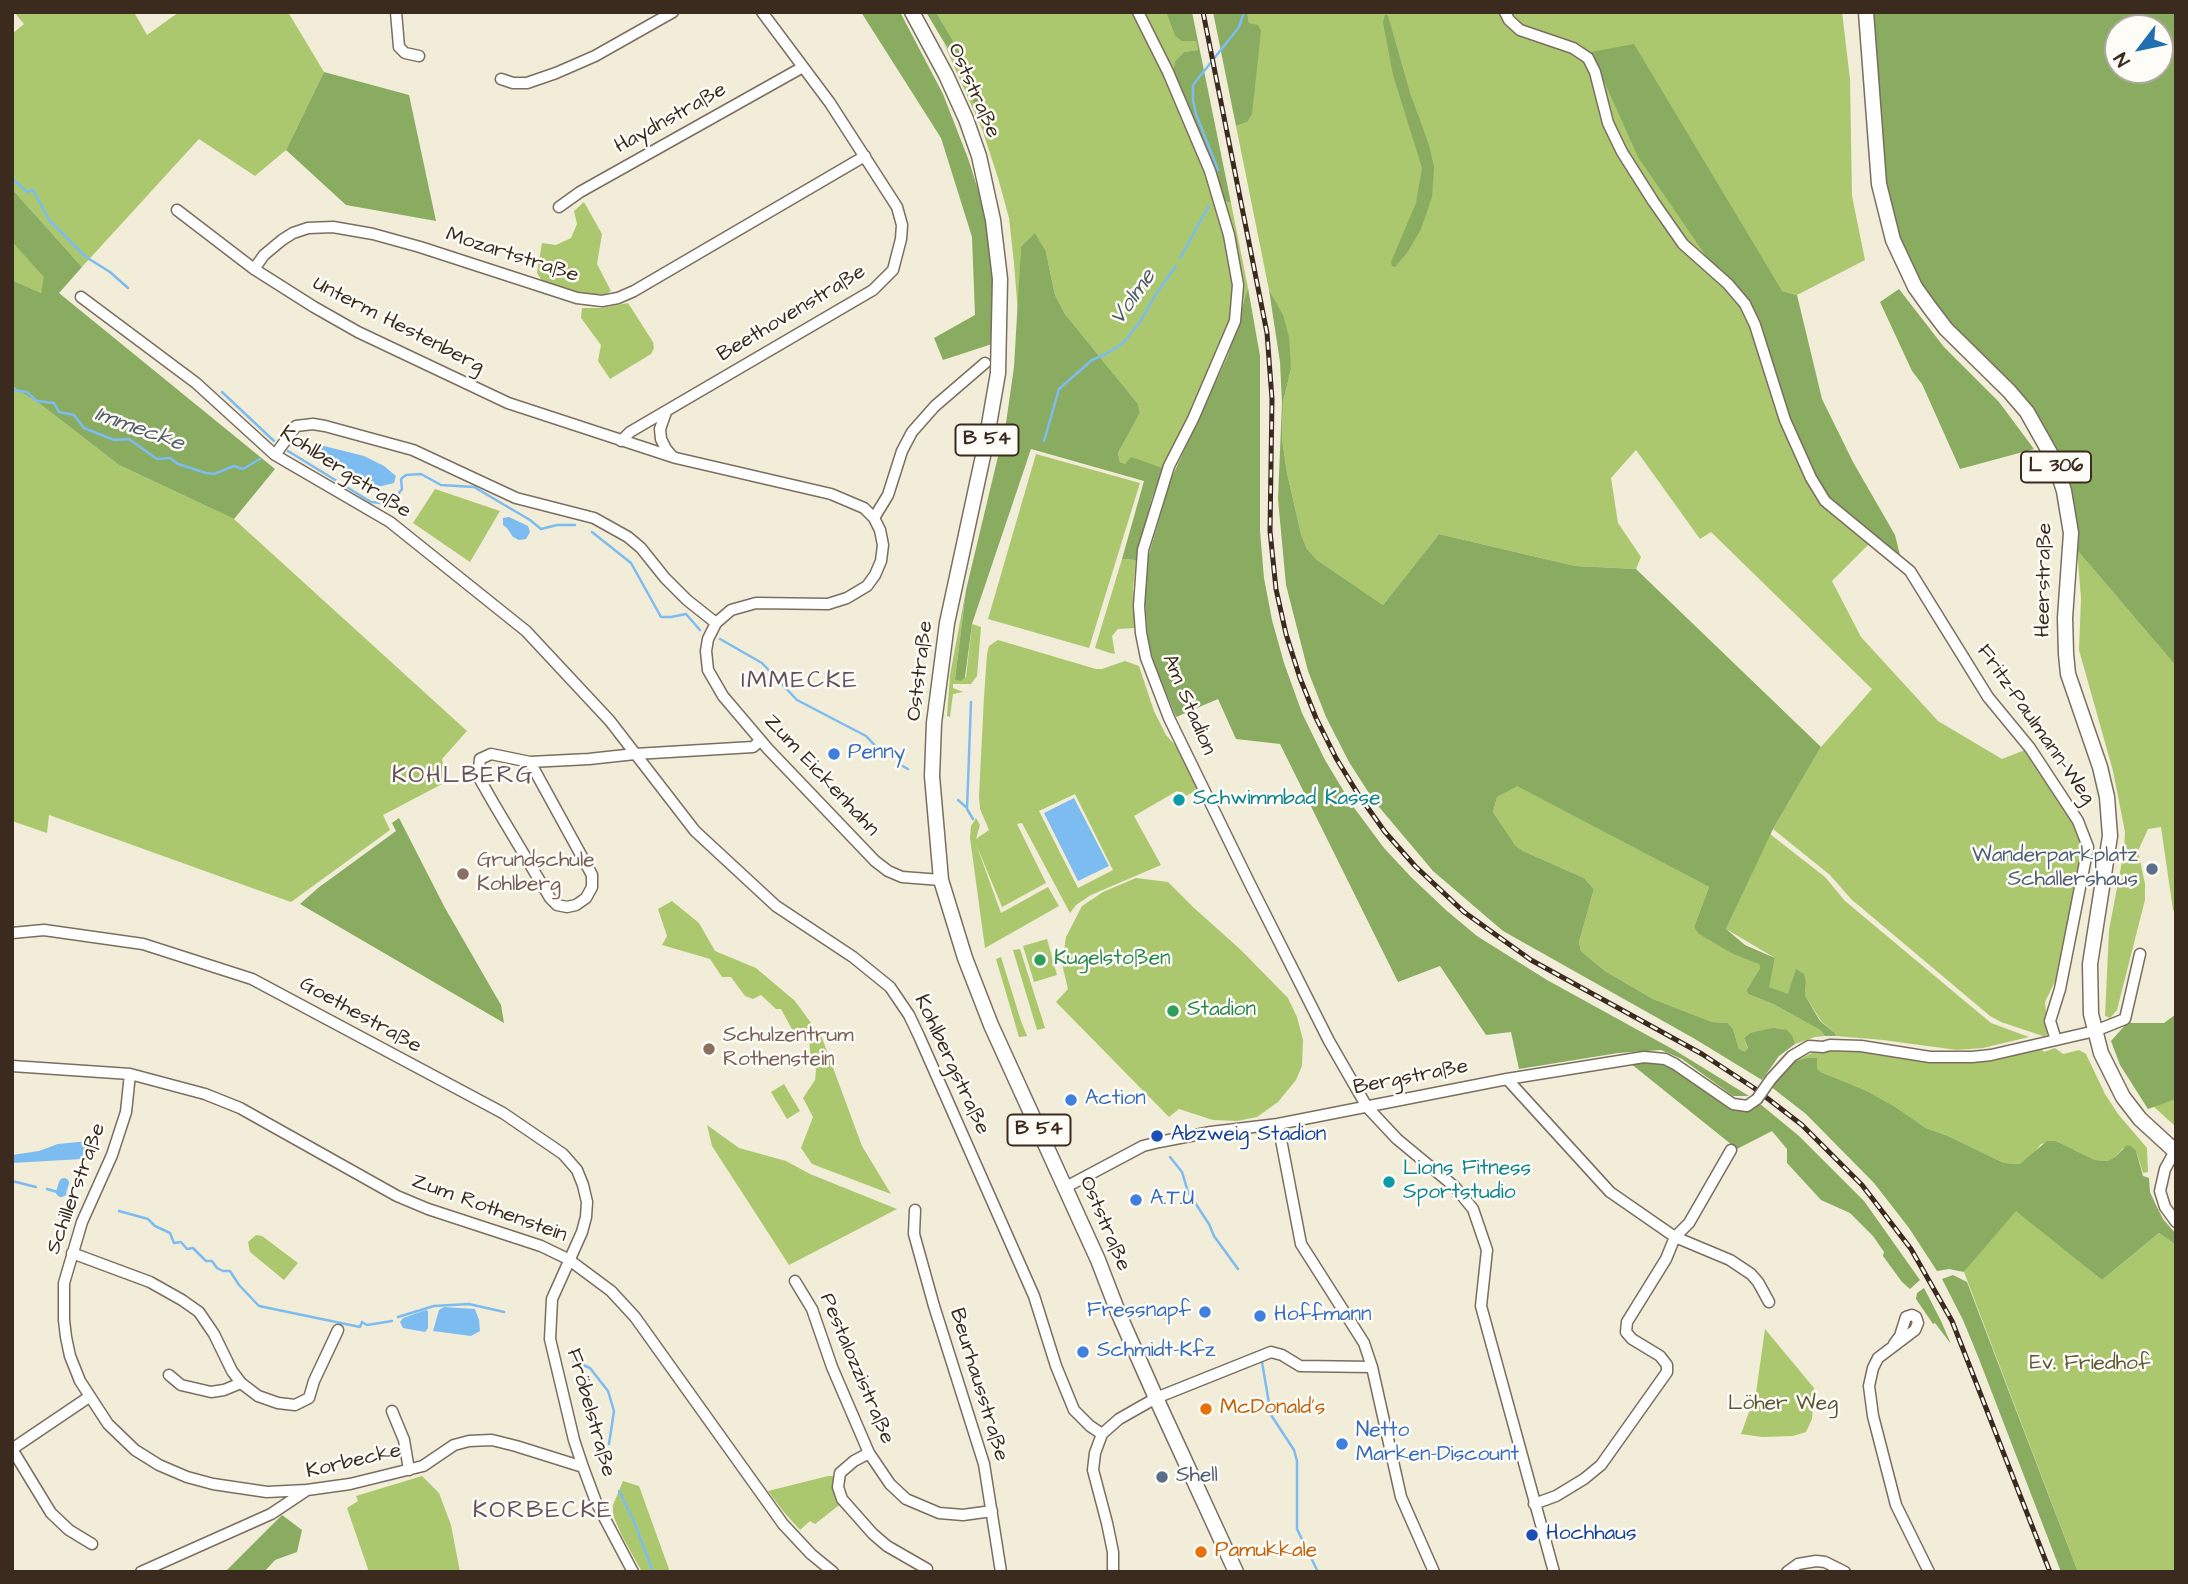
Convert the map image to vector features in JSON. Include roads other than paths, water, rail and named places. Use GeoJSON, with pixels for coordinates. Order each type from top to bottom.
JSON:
{"type":"FeatureCollection","features":[{"type":"Feature","properties":{"kind":"main road","name":"Oststraße"},"geometry":{"type":"LineString","coordinates":[[912,12],[946,75],[979,156],[993,220],[1000,279],[998,373],[947,623],[934,723],[932,776],[941,880],[965,958],[991,1025],[1066,1187],[1156,1398],[1236,1572]]}},
{"type":"Feature","properties":{"kind":"main road","name":"Heerstraße"},"geometry":{"type":"LineString","coordinates":[[1866,12],[1878,173],[1893,240],[1915,287],[1946,329],[2009,391],[2026,412],[2054,460],[2064,491],[2071,533],[2065,618],[2068,674],[2105,787],[2109,836],[2090,964],[2089,994],[2095,1031],[2111,1075],[2123,1097],[2140,1119],[2176,1152]]}},
{"type":"Feature","properties":{"kind":"street"},"geometry":{"type":"LineString","coordinates":[[396,12],[399,47],[405,53],[419,56]]}},
{"type":"Feature","properties":{"kind":"street"},"geometry":{"type":"LineString","coordinates":[[501,79],[513,83],[527,83],[556,73],[595,56],[673,12]]}},
{"type":"Feature","properties":{"kind":"street","name":"Beethovenstraße"},"geometry":{"type":"LineString","coordinates":[[666,412],[873,290],[893,270],[900,247],[902,225],[897,207],[865,156],[762,12]]}},
{"type":"Feature","properties":{"kind":"street","name":"Am Stadion"},"geometry":{"type":"LineString","coordinates":[[1138,12],[1168,72],[1210,171],[1229,235],[1238,285],[1235,321],[1223,354],[1169,466],[1143,550],[1140,576],[1141,633],[1146,658],[1169,718],[1249,882],[1329,1041],[1367,1107]]}},
{"type":"Feature","properties":{"kind":"street","name":"Fritz-Paulmann-Weg"},"geometry":{"type":"LineString","coordinates":[[1505,12],[1520,30],[1573,48],[1588,58],[1595,72],[1608,123],[1622,152],[1653,201],[1683,244],[1728,284],[1745,304],[1755,325],[1785,420],[1811,478],[1825,501],[1910,571],[1987,697],[2029,748],[2078,821],[2088,847],[2060,989],[2050,1021],[2056,1040]]}},
{"type":"Feature","properties":{"kind":"street","name":"Haydnstraße"},"geometry":{"type":"LineString","coordinates":[[559,207],[580,192],[803,68]]}},
{"type":"Feature","properties":{"kind":"street","name":"Mozartstraße"},"geometry":{"type":"LineString","coordinates":[[254,269],[264,255],[293,233],[308,228],[333,227],[373,234],[577,298],[602,301],[634,291],[865,156]]}},
{"type":"Feature","properties":{"kind":"street","name":"Unterm Hestenberg"},"geometry":{"type":"LineString","coordinates":[[177,210],[254,269],[358,332],[508,403],[676,458],[831,494],[864,508],[874,518]]}},
{"type":"Feature","properties":{"kind":"street","name":"Kohlbergstraße"},"geometry":{"type":"LineString","coordinates":[[81,297],[196,383],[275,455],[390,522],[526,631],[610,721],[695,831],[776,906],[882,979],[897,996],[919,1036],[1030,1286],[1056,1366],[1074,1410],[1102,1434]]}},
{"type":"Feature","properties":{"kind":"street"},"geometry":{"type":"LineString","coordinates":[[275,455],[296,426],[325,426],[413,450],[516,498],[594,517],[628,537],[687,600],[716,623],[731,610],[748,604],[828,604],[857,593],[867,586],[881,561],[883,545],[874,518],[888,495],[902,451],[912,432],[934,406],[985,363]]}},
{"type":"Feature","properties":{"kind":"street"},"geometry":{"type":"LineString","coordinates":[[621,442],[630,432],[666,412]]}},
{"type":"Feature","properties":{"kind":"street"},"geometry":{"type":"LineString","coordinates":[[666,412],[660,429],[661,439],[666,449],[676,458]]}},
{"type":"Feature","properties":{"kind":"street","name":"Zum Eickenhahn"},"geometry":{"type":"LineString","coordinates":[[716,623],[708,639],[708,670],[723,696],[760,741],[837,824],[881,866],[902,877],[941,880]]}},
{"type":"Feature","properties":{"kind":"street"},"geometry":{"type":"LineString","coordinates":[[530,762],[592,875],[592,887],[586,898],[567,907],[557,905],[550,898],[478,776],[480,759],[484,756],[503,756],[530,762],[753,747],[760,741]]}},
{"type":"Feature","properties":{"kind":"street","name":"Goethestraße"},"geometry":{"type":"LineString","coordinates":[[12,933],[44,930],[143,944],[253,979],[503,1114],[563,1154],[577,1170],[587,1202],[586,1217],[582,1232],[568,1259]]}},
{"type":"Feature","properties":{"kind":"street"},"geometry":{"type":"LineString","coordinates":[[2056,1040],[2095,1031],[2125,1019],[2140,954]]}},
{"type":"Feature","properties":{"kind":"street","name":"Bergstraße"},"geometry":{"type":"LineString","coordinates":[[1066,1187],[1143,1146],[1211,1132],[1278,1124],[1583,1065],[1591,1067],[1601,1062],[1654,1056],[1675,1064],[1733,1104],[1747,1106],[1757,1099],[1792,1056],[1809,1046],[1881,1048],[1951,1058],[1991,1055],[2056,1040]]}},
{"type":"Feature","properties":{"kind":"street","name":"Zum Rothenstein"},"geometry":{"type":"LineString","coordinates":[[12,1066],[131,1074],[205,1094],[240,1108],[397,1196],[428,1209],[541,1246],[568,1259],[611,1291],[635,1317],[783,1524],[811,1554],[833,1572]]}},
{"type":"Feature","properties":{"kind":"street","name":"Schillerstraße"},"geometry":{"type":"LineString","coordinates":[[131,1074],[123,1122],[112,1155],[82,1222],[64,1283],[64,1320],[70,1356],[101,1416],[135,1450],[159,1465],[187,1477],[250,1490],[307,1490]]}},
{"type":"Feature","properties":{"kind":"street"},"geometry":{"type":"LineString","coordinates":[[1507,1079],[1610,1192],[1675,1237],[1730,1261],[1751,1274],[1769,1302]]}},
{"type":"Feature","properties":{"kind":"street"},"geometry":{"type":"LineString","coordinates":[[1367,1107],[1397,1139],[1455,1187],[1473,1209],[1482,1231],[1487,1250],[1481,1306],[1554,1572]]}},
{"type":"Feature","properties":{"kind":"street"},"geometry":{"type":"LineString","coordinates":[[1278,1124],[1301,1244],[1364,1343],[1372,1367],[1401,1497],[1434,1572]]}},
{"type":"Feature","properties":{"kind":"street"},"geometry":{"type":"LineString","coordinates":[[1534,1504],[1556,1496],[1601,1465],[1667,1372],[1667,1364],[1660,1356],[1632,1339],[1626,1332],[1627,1322],[1666,1259],[1675,1237],[1689,1223],[1731,1150]]}},
{"type":"Feature","properties":{"kind":"street","name":"Heerstraße"},"geometry":{"type":"LineString","coordinates":[[2176,1152],[2165,1169],[2160,1191],[2165,1207],[2176,1222]]}},
{"type":"Feature","properties":{"kind":"street","name":"Beurhausstraße"},"geometry":{"type":"LineString","coordinates":[[915,1210],[914,1234],[984,1464],[1001,1572]]}},
{"type":"Feature","properties":{"kind":"street"},"geometry":{"type":"LineString","coordinates":[[72,1252],[150,1282],[199,1312],[241,1383],[258,1396],[278,1403],[295,1405],[309,1398],[338,1330]]}},
{"type":"Feature","properties":{"kind":"street","name":"Fröbelstraße"},"geometry":{"type":"LineString","coordinates":[[568,1259],[552,1299],[550,1339],[583,1468],[596,1502],[633,1572]]}},
{"type":"Feature","properties":{"kind":"street","name":"Pestalozzistraße"},"geometry":{"type":"LineString","coordinates":[[795,1281],[812,1309],[832,1367],[869,1453],[890,1484],[905,1499],[939,1513],[963,1516],[992,1511]]}},
{"type":"Feature","properties":{"kind":"street"},"geometry":{"type":"LineString","coordinates":[[1894,1344],[1878,1358],[1872,1368],[1869,1386],[1873,1416],[1896,1505],[1929,1572]]}},
{"type":"Feature","properties":{"kind":"street"},"geometry":{"type":"LineString","coordinates":[[1113,1572],[1113,1552],[1093,1470],[1095,1453],[1102,1434],[1119,1419],[1156,1398],[1271,1352],[1300,1366],[1372,1367]]}},
{"type":"Feature","properties":{"kind":"street"},"geometry":{"type":"LineString","coordinates":[[169,1375],[181,1385],[198,1390],[224,1390],[241,1383]]}},
{"type":"Feature","properties":{"kind":"street"},"geometry":{"type":"LineString","coordinates":[[89,1397],[12,1449],[51,1513],[69,1530],[92,1544]]}},
{"type":"Feature","properties":{"kind":"street"},"geometry":{"type":"LineString","coordinates":[[392,1411],[404,1440],[409,1470]]}},
{"type":"Feature","properties":{"kind":"street","name":"Korbecke"},"geometry":{"type":"LineString","coordinates":[[141,1572],[271,1514],[307,1490],[350,1484],[409,1470],[435,1460],[454,1445],[469,1441],[492,1440],[583,1468]]}},
{"type":"Feature","properties":{"kind":"street"},"geometry":{"type":"LineString","coordinates":[[869,1453],[840,1473],[838,1487],[842,1499],[859,1521],[880,1540],[927,1569]]}},
{"type":"Feature","properties":{"kind":"street"},"geometry":{"type":"LineString","coordinates":[[1787,1572],[1798,1564],[1816,1561],[1825,1562],[1844,1572]]}},
{"type":"Feature","properties":{"kind":"water"},"geometry":{"type":"Polygon","coordinates":[[[324,446],[364,456],[384,466],[396,476],[394,483],[378,487],[366,485],[346,470],[318,457],[316,450],[324,446]]]}},
{"type":"Feature","properties":{"kind":"water"},"geometry":{"type":"Polygon","coordinates":[[[509,517],[528,526],[530,532],[526,539],[513,537],[503,525],[503,518],[509,517]]]}},
{"type":"Feature","properties":{"kind":"water"},"geometry":{"type":"Polygon","coordinates":[[[1074,798],[1109,866],[1078,881],[1044,813],[1074,798]]]}},
{"type":"Feature","properties":{"kind":"water"},"geometry":{"type":"Polygon","coordinates":[[[88,1141],[82,1159],[12,1163],[12,1155],[39,1151],[58,1144],[88,1141]]]}},
{"type":"Feature","properties":{"kind":"water"},"geometry":{"type":"Polygon","coordinates":[[[444,1307],[475,1309],[480,1331],[471,1336],[433,1331],[439,1310],[444,1307]]]}},
{"type":"Feature","properties":{"kind":"water"},"geometry":{"type":"Polygon","coordinates":[[[426,1310],[428,1328],[425,1332],[403,1328],[400,1322],[403,1318],[426,1310]]]}},
{"type":"Feature","properties":{"kind":"waterway","name":"Volme"},"geometry":{"type":"LineString","coordinates":[[1218,170],[1196,114],[1193,85],[1239,27],[1244,12]]}},
{"type":"Feature","properties":{"kind":"waterway"},"geometry":{"type":"LineString","coordinates":[[12,178],[27,192],[33,190],[49,220],[86,257],[110,272],[128,288]]}},
{"type":"Feature","properties":{"kind":"waterway","name":"Volme"},"geometry":{"type":"LineString","coordinates":[[1180,258],[1209,206]]}},
{"type":"Feature","properties":{"kind":"waterway","name":"Volme"},"geometry":{"type":"LineString","coordinates":[[1044,441],[1059,389],[1092,360],[1122,344],[1140,322],[1176,266]]}},
{"type":"Feature","properties":{"kind":"waterway","name":"Immecke"},"geometry":{"type":"LineString","coordinates":[[12,390],[27,392],[37,401],[54,403],[59,412],[74,415],[84,428],[114,440],[129,439],[157,459],[170,458],[178,464],[206,473],[214,474],[234,466],[243,469],[260,459]]}},
{"type":"Feature","properties":{"kind":"waterway"},"geometry":{"type":"LineString","coordinates":[[222,392],[274,441]]}},
{"type":"Feature","properties":{"kind":"waterway","name":"Immecke"},"geometry":{"type":"LineString","coordinates":[[288,451],[371,502],[381,503],[395,498],[402,489],[401,479],[406,475],[421,474],[441,485],[474,487],[541,529],[557,525],[575,525]]}},
{"type":"Feature","properties":{"kind":"waterway","name":"Immecke"},"geometry":{"type":"LineString","coordinates":[[592,532],[631,563],[661,617],[686,614],[700,630]]}},
{"type":"Feature","properties":{"kind":"waterway","name":"Immecke"},"geometry":{"type":"LineString","coordinates":[[720,639],[762,663],[797,700],[866,736],[882,753]]}},
{"type":"Feature","properties":{"kind":"waterway","name":"Volme"},"geometry":{"type":"LineString","coordinates":[[971,702],[967,809],[973,819]]}},
{"type":"Feature","properties":{"kind":"waterway","name":"Immecke"},"geometry":{"type":"LineString","coordinates":[[897,763],[908,769]]}},
{"type":"Feature","properties":{"kind":"waterway","name":"Immecke"},"geometry":{"type":"LineString","coordinates":[[958,800],[966,807]]}},
{"type":"Feature","properties":{"kind":"waterway","name":"Volme"},"geometry":{"type":"LineString","coordinates":[[1170,1157],[1182,1172],[1188,1192],[1214,1236],[1238,1269]]}},
{"type":"Feature","properties":{"kind":"waterway","name":"Korbecke"},"geometry":{"type":"LineString","coordinates":[[12,1181],[36,1187]]}},
{"type":"Feature","properties":{"kind":"waterway"},"geometry":{"type":"LineString","coordinates":[[61,1192],[64,1183]]}},
{"type":"Feature","properties":{"kind":"waterway","name":"Korbecke"},"geometry":{"type":"LineString","coordinates":[[47,1189],[71,1196]]}},
{"type":"Feature","properties":{"kind":"waterway","name":"Korbecke"},"geometry":{"type":"LineString","coordinates":[[119,1211],[148,1219],[155,1226],[170,1233],[174,1243],[181,1242],[187,1249],[193,1248],[206,1261],[212,1261],[217,1268],[230,1271],[259,1306],[360,1327],[362,1322],[367,1325],[392,1321]]}},
{"type":"Feature","properties":{"kind":"waterway","name":"Korbecke"},"geometry":{"type":"LineString","coordinates":[[398,1317],[434,1306],[469,1304],[504,1312]]}},
{"type":"Feature","properties":{"kind":"waterway","name":"Korbecke"},"geometry":{"type":"LineString","coordinates":[[574,1361],[590,1368],[608,1391],[614,1411],[609,1444]]}},
{"type":"Feature","properties":{"kind":"waterway","name":"Volme"},"geometry":{"type":"LineString","coordinates":[[1262,1362],[1271,1415],[1294,1450],[1297,1461],[1297,1529],[1318,1572]]}},
{"type":"Feature","properties":{"kind":"waterway","name":"Korbecke"},"geometry":{"type":"LineString","coordinates":[[619,1491],[653,1572]]}},
{"type":"Feature","properties":{"kind":"railway"},"geometry":{"type":"LineString","coordinates":[[1203,12],[1267,333],[1272,399],[1270,531],[1276,589],[1300,678],[1336,758],[1385,832],[1415,866],[1464,912],[1531,960],[1702,1054],[1754,1088],[1802,1125],[1862,1185],[1911,1249],[1952,1321],[2050,1572]]}},
{"type":"Feature","properties":{"kind":"place","name":"Penny"},"geometry":{"type":"Point","coordinates":[834,754]}},
{"type":"Feature","properties":{"kind":"place","name":"Schwimmbad Kasse"},"geometry":{"type":"Point","coordinates":[1179,800]}},
{"type":"Feature","properties":{"kind":"place","name":"Wanderparkplatz Schallershaus"},"geometry":{"type":"Point","coordinates":[2152,869]}},
{"type":"Feature","properties":{"kind":"place","name":"Grundschule Kohlberg"},"geometry":{"type":"Point","coordinates":[463,874]}},
{"type":"Feature","properties":{"kind":"place","name":"Kugelstoßen"},"geometry":{"type":"Point","coordinates":[1040,960]}},
{"type":"Feature","properties":{"kind":"place","name":"Stadion"},"geometry":{"type":"Point","coordinates":[1173,1011]}},
{"type":"Feature","properties":{"kind":"place","name":"Schulzentrum Rothenstein"},"geometry":{"type":"Point","coordinates":[709,1049]}},
{"type":"Feature","properties":{"kind":"place","name":"Action"},"geometry":{"type":"Point","coordinates":[1071,1100]}},
{"type":"Feature","properties":{"kind":"place","name":"Abzweig Stadion"},"geometry":{"type":"Point","coordinates":[1157,1136]}},
{"type":"Feature","properties":{"kind":"place","name":"Lions Fitness Sportstudio"},"geometry":{"type":"Point","coordinates":[1389,1182]}},
{"type":"Feature","properties":{"kind":"place","name":"A.T.U"},"geometry":{"type":"Point","coordinates":[1136,1200]}},
{"type":"Feature","properties":{"kind":"place","name":"Fressnapf"},"geometry":{"type":"Point","coordinates":[1205,1312]}},
{"type":"Feature","properties":{"kind":"place","name":"Hoffmann"},"geometry":{"type":"Point","coordinates":[1260,1316]}},
{"type":"Feature","properties":{"kind":"place","name":"Schmidt-Kfz"},"geometry":{"type":"Point","coordinates":[1083,1352]}},
{"type":"Feature","properties":{"kind":"place","name":"McDonald's"},"geometry":{"type":"Point","coordinates":[1206,1409]}},
{"type":"Feature","properties":{"kind":"place","name":"Netto Marken-Discount"},"geometry":{"type":"Point","coordinates":[1342,1444]}},
{"type":"Feature","properties":{"kind":"place","name":"Shell"},"geometry":{"type":"Point","coordinates":[1162,1477]}},
{"type":"Feature","properties":{"kind":"place","name":"Hochhaus"},"geometry":{"type":"Point","coordinates":[1532,1535]}},
{"type":"Feature","properties":{"kind":"place","name":"Pamukkale"},"geometry":{"type":"Point","coordinates":[1201,1552]}},
{"type":"Feature","properties":{"kind":"district","name":"IMMECKE"},"geometry":{"type":"Point","coordinates":[800,682]}},
{"type":"Feature","properties":{"kind":"district","name":"KOHLBERG"},"geometry":{"type":"Point","coordinates":[463,777]}},
{"type":"Feature","properties":{"kind":"district","name":"KORBECKE"},"geometry":{"type":"Point","coordinates":[543,1512]}},
{"type":"Feature","properties":{"kind":"park label","name":"Ev. Friedhof"},"geometry":{"type":"Point","coordinates":[2090,1365]}},
{"type":"Feature","properties":{"kind":"park label","name":"Löher Weg"},"geometry":{"type":"Point","coordinates":[1783,1405]}}]}
